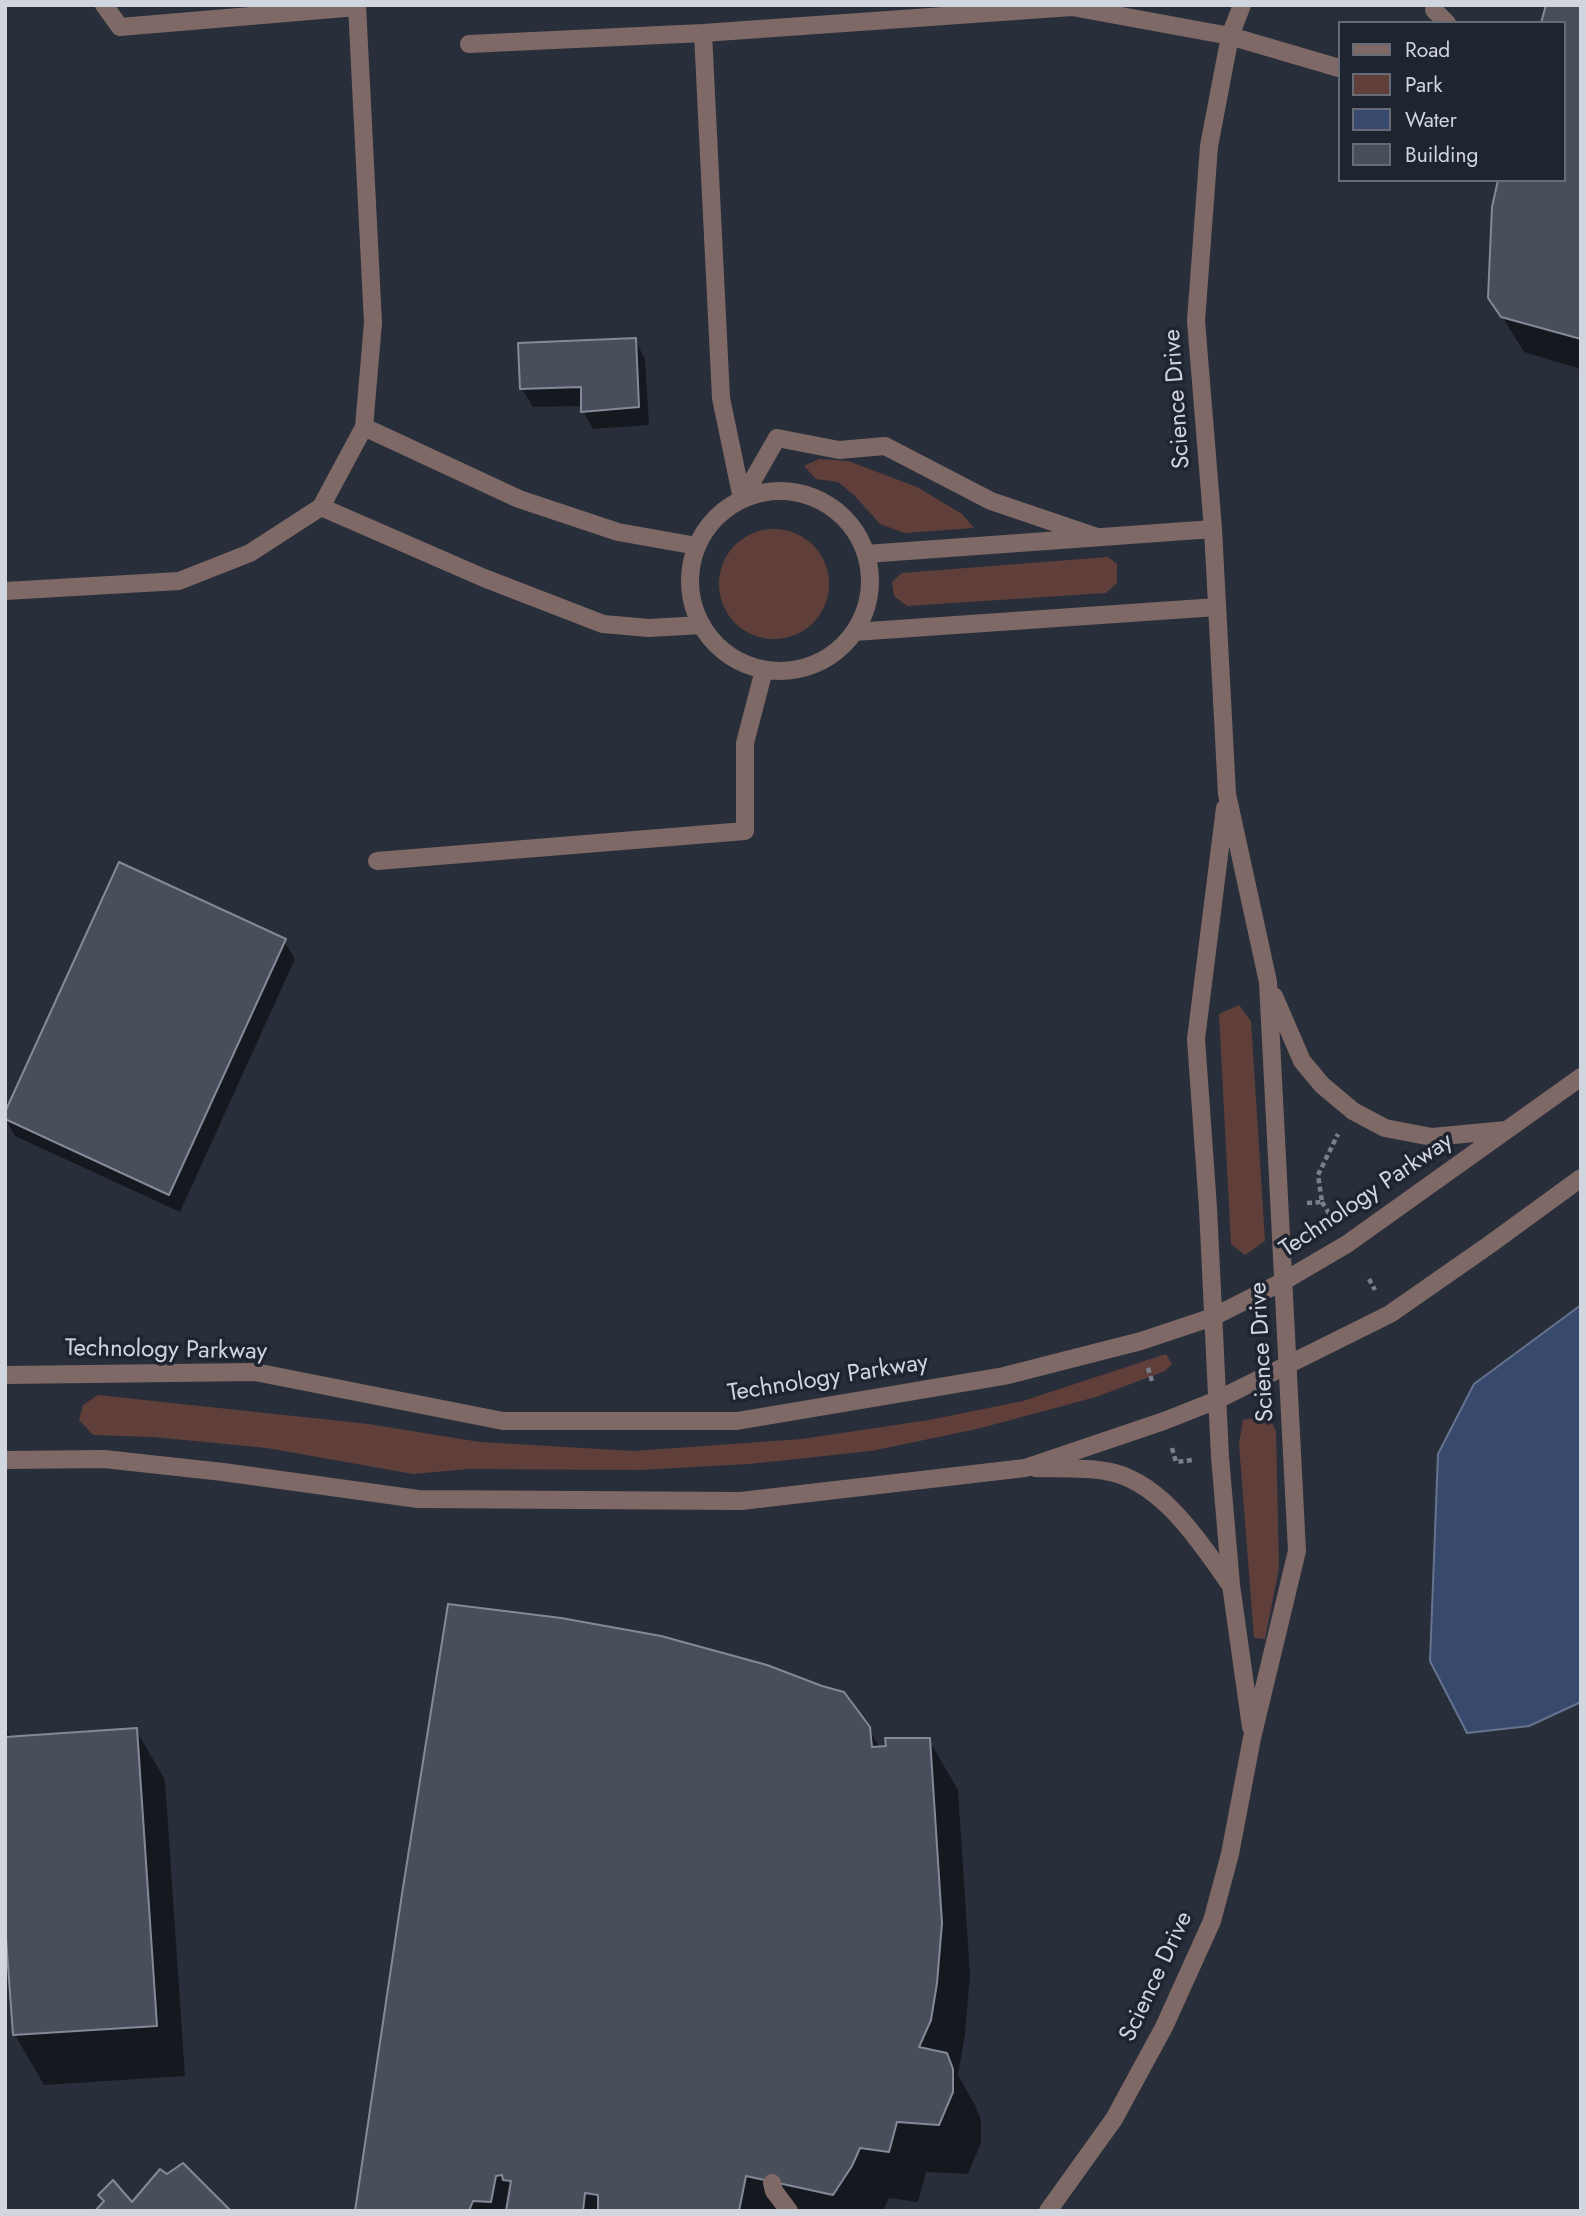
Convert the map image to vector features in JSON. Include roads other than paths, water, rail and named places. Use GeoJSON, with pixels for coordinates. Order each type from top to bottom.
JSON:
{"type":"FeatureCollection","features":[{"type":"Feature","properties":{"kind":"street"},"geometry":{"type":"LineString","coordinates":[[5,591],[179,581],[250,553],[321,508],[364,427],[373,323],[357,6],[120,27],[104,5]]}},
{"type":"Feature","properties":{"kind":"street","name":"Science Drive"},"geometry":{"type":"LineString","coordinates":[[1048,2211],[1114,2119],[1164,2027],[1212,1921],[1230,1854],[1252,1738],[1297,1551],[1268,982],[1227,794],[1213,529],[1196,321],[1209,146],[1230,36],[1242,5]]}},
{"type":"Feature","properties":{"kind":"street"},"geometry":{"type":"LineString","coordinates":[[469,44],[703,33],[1072,7],[1230,36],[1338,68]]}},
{"type":"Feature","properties":{"kind":"street"},"geometry":{"type":"LineString","coordinates":[[703,33],[721,398],[742,499]]}},
{"type":"Feature","properties":{"kind":"street"},"geometry":{"type":"LineString","coordinates":[[364,427],[519,499],[618,532],[697,546]]}},
{"type":"Feature","properties":{"kind":"street"},"geometry":{"type":"LineString","coordinates":[[742,499],[777,438],[839,450],[885,446],[990,500],[1097,537]]}},
{"type":"Feature","properties":{"kind":"street"},"geometry":{"type":"LineString","coordinates":[[772,490],[802,493],[830,506],[852,527],[866,554],[870,581],[866,607],[854,632],[837,651],[815,664],[789,671],[764,670],[739,661],[718,646],[702,625],[692,599],[690,572],[697,546],[708,526],[723,510],[742,499],[772,490]]}},
{"type":"Feature","properties":{"kind":"street"},"geometry":{"type":"LineString","coordinates":[[321,508],[484,578],[603,624],[649,628],[702,625]]}},
{"type":"Feature","properties":{"kind":"street"},"geometry":{"type":"LineString","coordinates":[[866,554],[1213,529]]}},
{"type":"Feature","properties":{"kind":"street"},"geometry":{"type":"LineString","coordinates":[[854,632],[1217,607]]}},
{"type":"Feature","properties":{"kind":"street"},"geometry":{"type":"LineString","coordinates":[[377,862],[745,831],[745,743],[764,670]]}},
{"type":"Feature","properties":{"kind":"street","name":"Science Drive"},"geometry":{"type":"LineString","coordinates":[[1227,794],[1196,1039],[1231,1585],[1252,1738]]}},
{"type":"Feature","properties":{"kind":"street"},"geometry":{"type":"LineString","coordinates":[[1268,982],[1302,1061],[1322,1085],[1353,1111],[1385,1128],[1432,1137],[1506,1130]]}},
{"type":"Feature","properties":{"kind":"street","name":"Technology Parkway"},"geometry":{"type":"LineString","coordinates":[[5,1375],[255,1372],[503,1421],[737,1421],[1004,1376],[1141,1341],[1213,1317],[1284,1281],[1347,1244],[1581,1077]]}},
{"type":"Feature","properties":{"kind":"street"},"geometry":{"type":"LineString","coordinates":[[1025,1468],[1164,1421],[1217,1399],[1390,1314],[1581,1178]]}},
{"type":"Feature","properties":{"kind":"street"},"geometry":{"type":"LineString","coordinates":[[5,1460],[104,1459],[432,1499],[741,1501],[1025,1468],[1107,1471],[1133,1480],[1152,1493],[1188,1526],[1231,1585]]}},
{"type":"Feature","properties":{"kind":"street"},"geometry":{"type":"LineString","coordinates":[[772,2183],[774,2191],[789,2211]]}},
{"type":"Feature","properties":{"kind":"water"},"geometry":{"type":"Polygon","coordinates":[[[1581,1305],[1581,1702],[1529,1726],[1467,1733],[1430,1661],[1438,1454],[1474,1384],[1581,1305]]]}}]}
